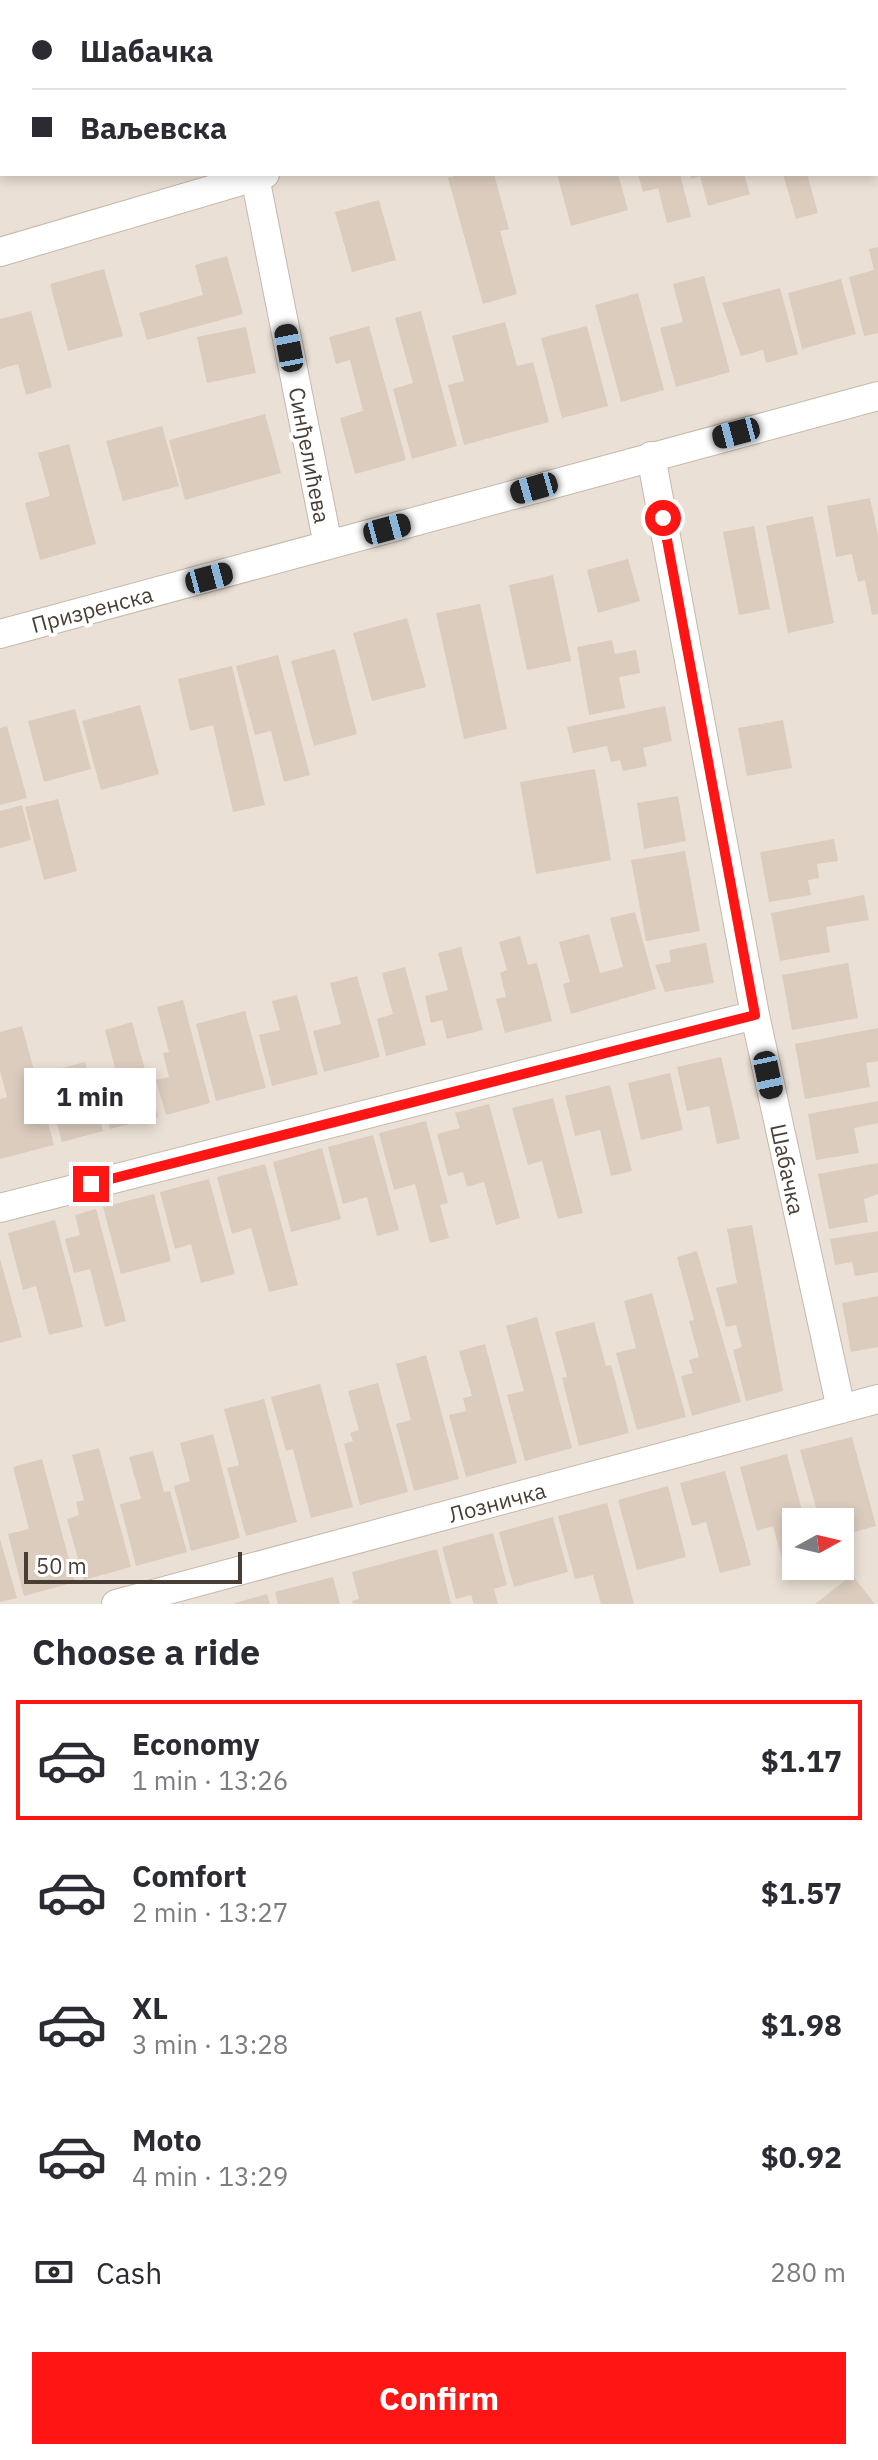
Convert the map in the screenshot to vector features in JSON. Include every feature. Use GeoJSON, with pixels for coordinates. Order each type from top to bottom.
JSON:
{"type":"FeatureCollection","features":[{"type":"Feature","properties":{"kind":"street","name":"Синђелићева"},"geometry":{"type":"LineString","coordinates":[[0,252],[260,176],[328,545]]}},
{"type":"Feature","properties":{"kind":"street","name":"Призренска"},"geometry":{"type":"LineString","coordinates":[[0,634],[878,396]]}},
{"type":"Feature","properties":{"kind":"street","name":"Шабачка"},"geometry":{"type":"LineString","coordinates":[[651,456],[755,1015],[841,1409]]}},
{"type":"Feature","properties":{"kind":"street"},"geometry":{"type":"LineString","coordinates":[[0,1208],[755,1015]]}},
{"type":"Feature","properties":{"kind":"street","name":"Лозничка"},"geometry":{"type":"LineString","coordinates":[[116,1604],[878,1399]]}},
{"type":"Feature","properties":{"kind":"shaded area"},"geometry":{"type":"Polygon","coordinates":[[[0,176],[878,176],[878,1604],[0,1604],[0,176]]]}},
{"type":"Feature","properties":{"kind":"building"},"geometry":{"type":"Polygon","coordinates":[[[495,176],[509,229],[500,231],[517,294],[483,304],[448,178],[495,176]]]}},
{"type":"Feature","properties":{"kind":"building"},"geometry":{"type":"Polygon","coordinates":[[[558,176],[619,176],[628,210],[571,226],[558,176]]]}},
{"type":"Feature","properties":{"kind":"building"},"geometry":{"type":"Polygon","coordinates":[[[639,176],[681,176],[691,217],[667,223],[658,188],[643,192],[639,176]]]}},
{"type":"Feature","properties":{"kind":"building"},"geometry":{"type":"Polygon","coordinates":[[[700,176],[745,176],[750,194],[708,206],[700,176]]]}},
{"type":"Feature","properties":{"kind":"building"},"geometry":{"type":"Polygon","coordinates":[[[784,176],[808,176],[818,213],[796,219],[784,176]]]}},
{"type":"Feature","properties":{"kind":"building"},"geometry":{"type":"Polygon","coordinates":[[[379,200],[396,260],[352,272],[335,212],[379,200]]]}},
{"type":"Feature","properties":{"kind":"building"},"geometry":{"type":"Polygon","coordinates":[[[878,247],[878,333],[864,336],[849,277],[874,270],[869,249],[878,247]]]}},
{"type":"Feature","properties":{"kind":"building"},"geometry":{"type":"Polygon","coordinates":[[[227,256],[243,314],[147,340],[139,313],[203,295],[195,265],[227,256]]]}},
{"type":"Feature","properties":{"kind":"building"},"geometry":{"type":"Polygon","coordinates":[[[104,269],[123,336],[68,351],[50,284],[104,269]]]}},
{"type":"Feature","properties":{"kind":"building"},"geometry":{"type":"Polygon","coordinates":[[[704,276],[730,372],[676,387],[660,328],[683,322],[673,284],[704,276]]]}},
{"type":"Feature","properties":{"kind":"building"},"geometry":{"type":"Polygon","coordinates":[[[841,279],[856,334],[802,349],[788,293],[841,279]]]}},
{"type":"Feature","properties":{"kind":"building"},"geometry":{"type":"Polygon","coordinates":[[[780,288],[798,354],[766,363],[763,350],[741,356],[722,303],[780,288]]]}},
{"type":"Feature","properties":{"kind":"building"},"geometry":{"type":"Polygon","coordinates":[[[638,293],[664,390],[621,402],[595,305],[638,293]]]}},
{"type":"Feature","properties":{"kind":"building"},"geometry":{"type":"Polygon","coordinates":[[[31,311],[52,387],[26,395],[18,364],[0,369],[0,319],[31,311]]]}},
{"type":"Feature","properties":{"kind":"building"},"geometry":{"type":"Polygon","coordinates":[[[421,311],[457,446],[412,459],[393,389],[413,383],[395,318],[421,311]]]}},
{"type":"Feature","properties":{"kind":"building"},"geometry":{"type":"Polygon","coordinates":[[[505,322],[517,366],[533,362],[549,422],[464,445],[448,385],[464,381],[452,336],[505,322]]]}},
{"type":"Feature","properties":{"kind":"building"},"geometry":{"type":"Polygon","coordinates":[[[369,326],[406,460],[355,474],[340,418],[363,411],[350,360],[336,364],[329,337],[369,326]]]}},
{"type":"Feature","properties":{"kind":"building"},"geometry":{"type":"Polygon","coordinates":[[[587,326],[608,406],[562,418],[541,338],[587,326]]]}},
{"type":"Feature","properties":{"kind":"building"},"geometry":{"type":"Polygon","coordinates":[[[246,327],[256,373],[207,383],[197,337],[246,327]]]}},
{"type":"Feature","properties":{"kind":"building"},"geometry":{"type":"Polygon","coordinates":[[[265,414],[281,473],[185,500],[169,440],[265,414]]]}},
{"type":"Feature","properties":{"kind":"building"},"geometry":{"type":"Polygon","coordinates":[[[162,426],[179,486],[123,501],[106,441],[162,426]]]}},
{"type":"Feature","properties":{"kind":"building"},"geometry":{"type":"Polygon","coordinates":[[[69,444],[96,544],[40,560],[25,503],[50,496],[38,453],[69,444]]]}},
{"type":"Feature","properties":{"kind":"building"},"geometry":{"type":"Polygon","coordinates":[[[870,498],[878,536],[878,614],[872,615],[865,580],[858,582],[852,554],[836,557],[827,506],[870,498]]]}},
{"type":"Feature","properties":{"kind":"building"},"geometry":{"type":"Polygon","coordinates":[[[813,516],[834,623],[788,633],[766,526],[813,516]]]}},
{"type":"Feature","properties":{"kind":"building"},"geometry":{"type":"Polygon","coordinates":[[[754,526],[770,609],[739,615],[723,532],[754,526]]]}},
{"type":"Feature","properties":{"kind":"building"},"geometry":{"type":"Polygon","coordinates":[[[628,559],[640,601],[598,613],[587,570],[628,559]]]}},
{"type":"Feature","properties":{"kind":"building"},"geometry":{"type":"Polygon","coordinates":[[[553,575],[571,661],[527,670],[509,585],[553,575]]]}},
{"type":"Feature","properties":{"kind":"building"},"geometry":{"type":"Polygon","coordinates":[[[480,604],[507,729],[464,739],[436,613],[480,604]]]}},
{"type":"Feature","properties":{"kind":"building"},"geometry":{"type":"Polygon","coordinates":[[[407,618],[426,687],[372,701],[353,633],[407,618]]]}},
{"type":"Feature","properties":{"kind":"building"},"geometry":{"type":"Polygon","coordinates":[[[612,640],[615,654],[636,650],[640,673],[619,677],[625,708],[589,715],[577,647],[612,640]]]}},
{"type":"Feature","properties":{"kind":"building"},"geometry":{"type":"Polygon","coordinates":[[[335,649],[357,734],[314,746],[291,661],[335,649]]]}},
{"type":"Feature","properties":{"kind":"building"},"geometry":{"type":"Polygon","coordinates":[[[278,655],[310,775],[284,782],[271,731],[255,735],[236,666],[278,655]]]}},
{"type":"Feature","properties":{"kind":"building"},"geometry":{"type":"Polygon","coordinates":[[[232,666],[265,805],[233,812],[213,725],[190,731],[178,679],[232,666]]]}},
{"type":"Feature","properties":{"kind":"building"},"geometry":{"type":"Polygon","coordinates":[[[140,705],[159,774],[101,790],[82,721],[140,705]]]}},
{"type":"Feature","properties":{"kind":"building"},"geometry":{"type":"Polygon","coordinates":[[[665,706],[672,741],[643,748],[647,766],[623,771],[620,760],[611,762],[607,746],[573,753],[567,727],[665,706]]]}},
{"type":"Feature","properties":{"kind":"building"},"geometry":{"type":"Polygon","coordinates":[[[75,709],[91,769],[44,782],[28,721],[75,709]]]}},
{"type":"Feature","properties":{"kind":"building"},"geometry":{"type":"Polygon","coordinates":[[[783,720],[792,768],[747,776],[738,728],[783,720]]]}},
{"type":"Feature","properties":{"kind":"building"},"geometry":{"type":"Polygon","coordinates":[[[7,726],[27,798],[0,805],[0,728],[7,726]]]}},
{"type":"Feature","properties":{"kind":"building"},"geometry":{"type":"Polygon","coordinates":[[[595,769],[611,860],[536,874],[520,782],[595,769]]]}},
{"type":"Feature","properties":{"kind":"building"},"geometry":{"type":"Polygon","coordinates":[[[678,796],[686,841],[644,849],[637,803],[678,796]]]}},
{"type":"Feature","properties":{"kind":"building"},"geometry":{"type":"Polygon","coordinates":[[[58,799],[77,871],[44,880],[25,807],[58,799]]]}},
{"type":"Feature","properties":{"kind":"building"},"geometry":{"type":"Polygon","coordinates":[[[22,805],[31,840],[0,848],[0,811],[22,805]]]}},
{"type":"Feature","properties":{"kind":"building"},"geometry":{"type":"Polygon","coordinates":[[[834,839],[838,861],[817,864],[819,878],[808,880],[811,895],[769,902],[760,852],[834,839]]]}},
{"type":"Feature","properties":{"kind":"building"},"geometry":{"type":"Polygon","coordinates":[[[685,851],[700,931],[646,941],[631,860],[685,851]]]}},
{"type":"Feature","properties":{"kind":"building"},"geometry":{"type":"Polygon","coordinates":[[[864,895],[869,920],[826,927],[830,952],[780,961],[771,913],[864,895]]]}},
{"type":"Feature","properties":{"kind":"building"},"geometry":{"type":"Polygon","coordinates":[[[635,912],[656,989],[571,1014],[563,984],[570,982],[559,942],[589,934],[600,973],[623,967],[610,918],[635,912]]]}},
{"type":"Feature","properties":{"kind":"building"},"geometry":{"type":"Polygon","coordinates":[[[520,936],[528,965],[537,963],[552,1021],[505,1033],[496,999],[506,997],[500,973],[507,970],[499,942],[520,936]]]}},
{"type":"Feature","properties":{"kind":"building"},"geometry":{"type":"Polygon","coordinates":[[[706,943],[714,983],[665,992],[655,965],[671,962],[669,950],[706,943]]]}},
{"type":"Feature","properties":{"kind":"building"},"geometry":{"type":"Polygon","coordinates":[[[461,947],[483,1030],[447,1039],[442,1020],[431,1023],[425,996],[448,990],[438,953],[461,947]]]}},
{"type":"Feature","properties":{"kind":"building"},"geometry":{"type":"Polygon","coordinates":[[[848,963],[858,1018],[792,1030],[782,975],[848,963]]]}},
{"type":"Feature","properties":{"kind":"building"},"geometry":{"type":"Polygon","coordinates":[[[405,967],[426,1045],[386,1056],[377,1019],[393,1014],[382,973],[405,967]]]}},
{"type":"Feature","properties":{"kind":"building"},"geometry":{"type":"Polygon","coordinates":[[[357,976],[380,1057],[324,1072],[313,1031],[341,1024],[330,983],[357,976]]]}},
{"type":"Feature","properties":{"kind":"building"},"geometry":{"type":"Polygon","coordinates":[[[297,995],[318,1074],[272,1086],[259,1035],[280,1030],[272,1001],[297,995]]]}},
{"type":"Feature","properties":{"kind":"building"},"geometry":{"type":"Polygon","coordinates":[[[183,1000],[210,1103],[166,1115],[156,1080],[169,1077],[163,1053],[169,1052],[157,1007],[183,1000]]]}},
{"type":"Feature","properties":{"kind":"building"},"geometry":{"type":"Polygon","coordinates":[[[245,1011],[266,1088],[216,1101],[196,1024],[245,1011]]]}},
{"type":"Feature","properties":{"kind":"building"},"geometry":{"type":"Polygon","coordinates":[[[132,1022],[158,1117],[110,1129],[98,1085],[118,1079],[105,1030],[132,1022]]]}},
{"type":"Feature","properties":{"kind":"building"},"geometry":{"type":"Polygon","coordinates":[[[22,1026],[54,1145],[0,1159],[0,1099],[7,1097],[0,1071],[0,1032],[22,1026]]]}},
{"type":"Feature","properties":{"kind":"building"},"geometry":{"type":"Polygon","coordinates":[[[878,1028],[878,1061],[866,1063],[870,1087],[805,1099],[795,1044],[878,1028]]]}},
{"type":"Feature","properties":{"kind":"building"},"geometry":{"type":"Polygon","coordinates":[[[721,1057],[740,1139],[717,1144],[709,1106],[687,1111],[677,1067],[721,1057]]]}},
{"type":"Feature","properties":{"kind":"building"},"geometry":{"type":"Polygon","coordinates":[[[85,1062],[103,1131],[62,1142],[43,1073],[85,1062]]]}},
{"type":"Feature","properties":{"kind":"building"},"geometry":{"type":"Polygon","coordinates":[[[670,1073],[683,1130],[641,1140],[628,1083],[670,1073]]]}},
{"type":"Feature","properties":{"kind":"building"},"geometry":{"type":"Polygon","coordinates":[[[610,1085],[632,1171],[611,1176],[600,1130],[575,1136],[565,1096],[610,1085]]]}},
{"type":"Feature","properties":{"kind":"building"},"geometry":{"type":"Polygon","coordinates":[[[553,1098],[583,1213],[558,1219],[542,1161],[528,1165],[512,1108],[553,1098]]]}},
{"type":"Feature","properties":{"kind":"building"},"geometry":{"type":"Polygon","coordinates":[[[878,1101],[878,1123],[854,1128],[859,1153],[816,1160],[808,1114],[878,1101]]]}},
{"type":"Feature","properties":{"kind":"building"},"geometry":{"type":"Polygon","coordinates":[[[489,1104],[520,1218],[496,1225],[484,1182],[467,1187],[463,1172],[448,1176],[437,1134],[460,1128],[455,1113],[489,1104]]]}},
{"type":"Feature","properties":{"kind":"building"},"geometry":{"type":"Polygon","coordinates":[[[426,1121],[448,1203],[440,1205],[449,1238],[430,1243],[415,1184],[394,1190],[379,1133],[426,1121]]]}},
{"type":"Feature","properties":{"kind":"building"},"geometry":{"type":"Polygon","coordinates":[[[373,1135],[399,1230],[377,1236],[367,1197],[343,1204],[328,1147],[373,1135]]]}},
{"type":"Feature","properties":{"kind":"building"},"geometry":{"type":"Polygon","coordinates":[[[322,1148],[341,1219],[291,1232],[273,1162],[322,1148]]]}},
{"type":"Feature","properties":{"kind":"building"},"geometry":{"type":"Polygon","coordinates":[[[878,1163],[878,1194],[864,1199],[868,1222],[829,1229],[818,1174],[878,1163]]]}},
{"type":"Feature","properties":{"kind":"building"},"geometry":{"type":"Polygon","coordinates":[[[265,1164],[298,1285],[269,1292],[251,1228],[232,1234],[217,1177],[265,1164]]]}},
{"type":"Feature","properties":{"kind":"building"},"geometry":{"type":"Polygon","coordinates":[[[209,1179],[235,1274],[201,1283],[191,1244],[175,1249],[160,1192],[209,1179]]]}},
{"type":"Feature","properties":{"kind":"building"},"geometry":{"type":"Polygon","coordinates":[[[154,1194],[171,1261],[121,1274],[103,1207],[154,1194]]]}},
{"type":"Feature","properties":{"kind":"building"},"geometry":{"type":"Polygon","coordinates":[[[96,1209],[126,1321],[105,1327],[90,1269],[74,1273],[65,1239],[80,1235],[75,1215],[96,1209]]]}},
{"type":"Feature","properties":{"kind":"building"},"geometry":{"type":"Polygon","coordinates":[[[55,1220],[83,1327],[49,1335],[36,1286],[23,1290],[8,1233],[55,1220]]]}},
{"type":"Feature","properties":{"kind":"building"},"geometry":{"type":"Polygon","coordinates":[[[752,1225],[783,1391],[746,1401],[733,1350],[742,1347],[736,1325],[726,1327],[716,1288],[737,1283],[727,1229],[752,1225]]]}},
{"type":"Feature","properties":{"kind":"building"},"geometry":{"type":"Polygon","coordinates":[[[878,1231],[878,1272],[855,1276],[852,1262],[835,1265],[830,1239],[878,1231]]]}},
{"type":"Feature","properties":{"kind":"building"},"geometry":{"type":"Polygon","coordinates":[[[697,1251],[741,1402],[692,1416],[681,1376],[693,1373],[689,1360],[699,1357],[689,1321],[694,1320],[677,1257],[697,1251]]]}},
{"type":"Feature","properties":{"kind":"building"},"geometry":{"type":"Polygon","coordinates":[[[0,1259],[22,1337],[0,1343],[0,1259]]]}},
{"type":"Feature","properties":{"kind":"building"},"geometry":{"type":"Polygon","coordinates":[[[652,1293],[686,1417],[637,1430],[616,1353],[636,1348],[624,1301],[652,1293]]]}},
{"type":"Feature","properties":{"kind":"building"},"geometry":{"type":"Polygon","coordinates":[[[878,1296],[878,1347],[851,1352],[842,1303],[878,1296]]]}},
{"type":"Feature","properties":{"kind":"building"},"geometry":{"type":"Polygon","coordinates":[[[537,1317],[572,1448],[525,1461],[507,1395],[524,1391],[506,1326],[537,1317]]]}},
{"type":"Feature","properties":{"kind":"building"},"geometry":{"type":"Polygon","coordinates":[[[594,1322],[606,1366],[611,1365],[629,1433],[579,1446],[562,1378],[567,1377],[555,1332],[594,1322]]]}},
{"type":"Feature","properties":{"kind":"building"},"geometry":{"type":"Polygon","coordinates":[[[485,1344],[517,1463],[466,1477],[449,1415],[466,1411],[463,1398],[472,1396],[459,1351],[485,1344]]]}},
{"type":"Feature","properties":{"kind":"building"},"geometry":{"type":"Polygon","coordinates":[[[426,1355],[459,1479],[414,1491],[396,1424],[411,1420],[396,1364],[426,1355]]]}},
{"type":"Feature","properties":{"kind":"building"},"geometry":{"type":"Polygon","coordinates":[[[378,1383],[408,1492],[360,1505],[344,1444],[353,1441],[350,1433],[359,1430],[348,1391],[378,1383]]]}},
{"type":"Feature","properties":{"kind":"building"},"geometry":{"type":"Polygon","coordinates":[[[320,1384],[353,1507],[311,1518],[293,1449],[286,1451],[271,1397],[320,1384]]]}},
{"type":"Feature","properties":{"kind":"building"},"geometry":{"type":"Polygon","coordinates":[[[264,1399],[297,1522],[246,1536],[227,1468],[239,1465],[224,1409],[264,1399]]]}},
{"type":"Feature","properties":{"kind":"building"},"geometry":{"type":"Polygon","coordinates":[[[213,1434],[240,1538],[191,1551],[174,1486],[190,1481],[180,1443],[213,1434]]]}},
{"type":"Feature","properties":{"kind":"building"},"geometry":{"type":"Polygon","coordinates":[[[852,1437],[876,1526],[854,1532],[854,1508],[816,1508],[800,1450],[852,1437]]]}},
{"type":"Feature","properties":{"kind":"building"},"geometry":{"type":"Polygon","coordinates":[[[99,1448],[131,1567],[84,1580],[67,1519],[79,1515],[76,1502],[84,1500],[72,1455],[99,1448]]]}},
{"type":"Feature","properties":{"kind":"building"},"geometry":{"type":"Polygon","coordinates":[[[153,1451],[164,1492],[170,1491],[187,1552],[136,1566],[120,1504],[141,1499],[129,1457],[153,1451]]]}},
{"type":"Feature","properties":{"kind":"building"},"geometry":{"type":"Polygon","coordinates":[[[787,1454],[801,1508],[782,1508],[782,1558],[773,1526],[757,1531],[740,1467],[787,1454]]]}},
{"type":"Feature","properties":{"kind":"building"},"geometry":{"type":"Polygon","coordinates":[[[42,1459],[75,1582],[24,1596],[8,1534],[29,1529],[13,1467],[42,1459]]]}},
{"type":"Feature","properties":{"kind":"building"},"geometry":{"type":"Polygon","coordinates":[[[725,1471],[751,1565],[720,1573],[706,1522],[692,1526],[680,1483],[725,1471]]]}},
{"type":"Feature","properties":{"kind":"building"},"geometry":{"type":"Polygon","coordinates":[[[668,1486],[686,1557],[637,1570],[618,1500],[668,1486]]]}},
{"type":"Feature","properties":{"kind":"building"},"geometry":{"type":"Polygon","coordinates":[[[607,1503],[634,1604],[601,1604],[593,1575],[575,1579],[558,1516],[607,1503]]]}},
{"type":"Feature","properties":{"kind":"building"},"geometry":{"type":"Polygon","coordinates":[[[553,1517],[568,1572],[514,1587],[499,1532],[553,1517]]]}},
{"type":"Feature","properties":{"kind":"building"},"geometry":{"type":"Polygon","coordinates":[[[493,1533],[507,1585],[494,1589],[498,1604],[474,1604],[471,1595],[456,1599],[442,1547],[493,1533]]]}},
{"type":"Feature","properties":{"kind":"building"},"geometry":{"type":"Polygon","coordinates":[[[0,1539],[17,1598],[0,1602],[0,1539]]]}},
{"type":"Feature","properties":{"kind":"building"},"geometry":{"type":"Polygon","coordinates":[[[437,1549],[451,1604],[353,1604],[352,1601],[359,1599],[352,1572],[437,1549]]]}},
{"type":"Feature","properties":{"kind":"building"},"geometry":{"type":"Polygon","coordinates":[[[333,1577],[340,1604],[278,1604],[275,1592],[333,1577]]]}},
{"type":"Feature","properties":{"kind":"building"},"geometry":{"type":"Polygon","coordinates":[[[854,1578],[875,1604],[815,1604],[846,1580],[854,1578]]]}},
{"type":"Feature","properties":{"kind":"building"},"geometry":{"type":"Polygon","coordinates":[[[267,1594],[270,1604],[235,1604],[235,1603],[267,1594]]]}},
{"type":"Feature","properties":{"kind":"route"},"geometry":{"type":"LineString","coordinates":[[91,1184],[755,1015],[663,518]]}}]}
